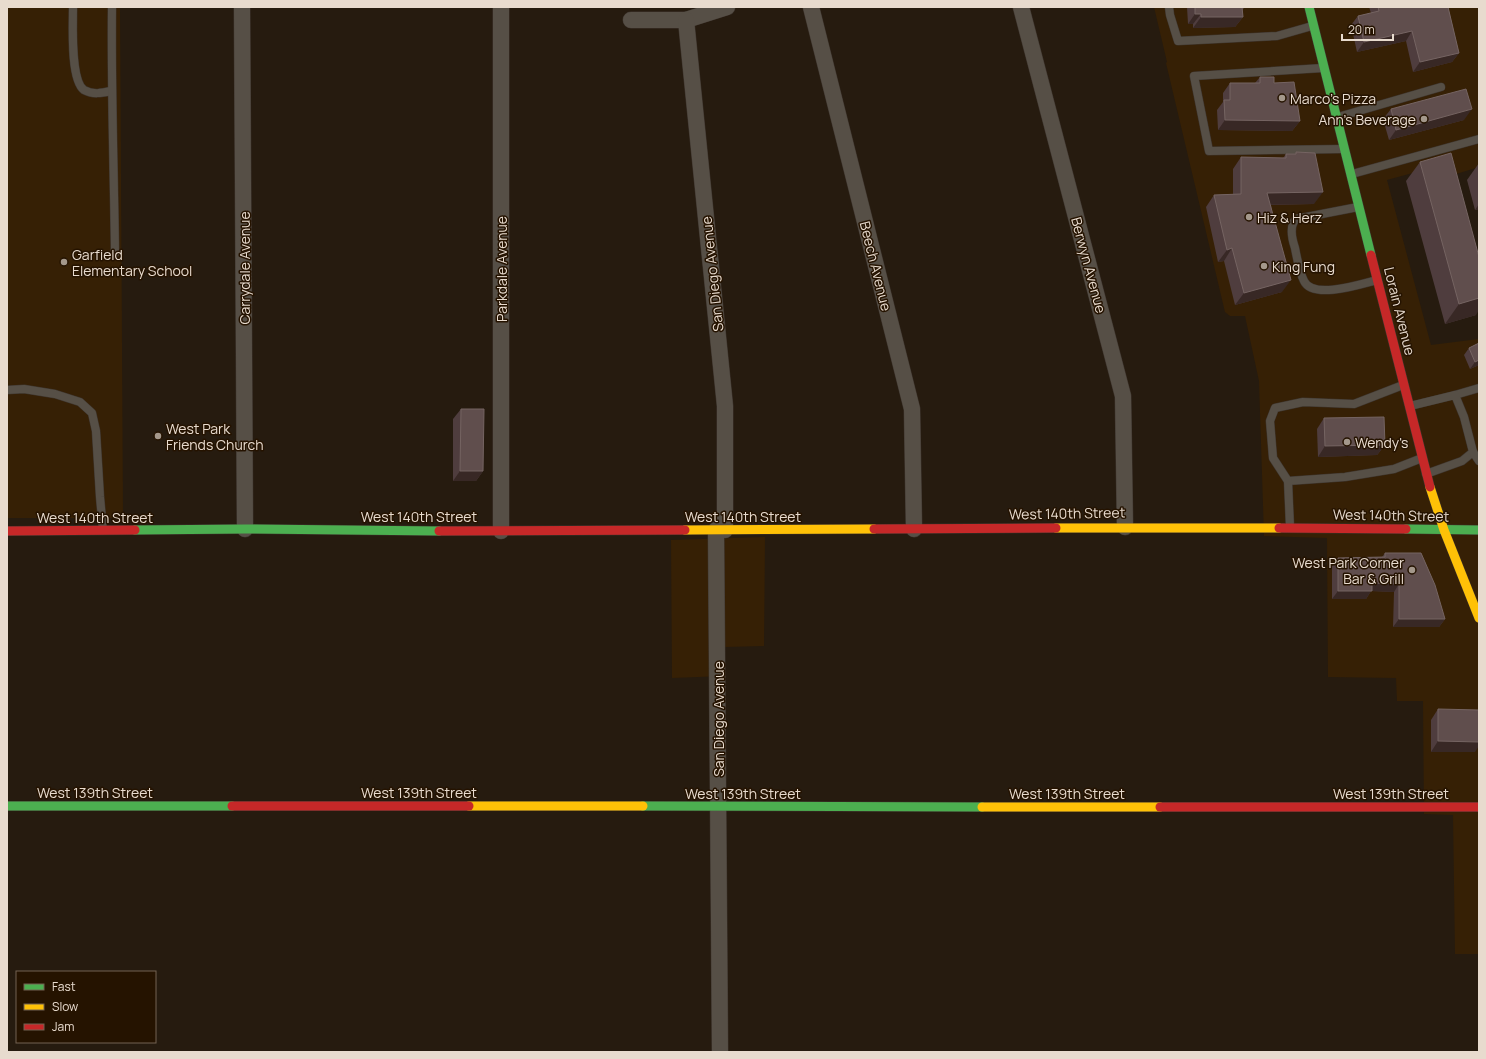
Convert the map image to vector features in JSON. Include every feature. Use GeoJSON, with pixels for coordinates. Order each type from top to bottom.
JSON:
{"type":"FeatureCollection","features":[{"type":"Feature","properties":{"kind":"street","name":"Carrydale Avenue"},"geometry":{"type":"LineString","coordinates":[[242,7],[245,529]]}},
{"type":"Feature","properties":{"kind":"street","name":"Parkdale Avenue"},"geometry":{"type":"LineString","coordinates":[[501,7],[502,531]]}},
{"type":"Feature","properties":{"kind":"street"},"geometry":{"type":"LineString","coordinates":[[631,20],[686,20],[727,7]]}},
{"type":"Feature","properties":{"kind":"street","name":"Beech Avenue"},"geometry":{"type":"LineString","coordinates":[[811,7],[912,408],[914,529]]}},
{"type":"Feature","properties":{"kind":"street","name":"Berwyn Avenue"},"geometry":{"type":"LineString","coordinates":[[1022,7],[1123,396],[1126,527]]}},
{"type":"Feature","properties":{"kind":"street","name":"Lorain Avenue"},"geometry":{"type":"LineString","coordinates":[[1309,7],[1426,474],[1444,530],[1478,613]]}},
{"type":"Feature","properties":{"kind":"street","name":"San Diego Avenue"},"geometry":{"type":"LineString","coordinates":[[686,20],[725,406],[721,530],[718,807],[720,1052]]}},
{"type":"Feature","properties":{"kind":"street","name":"West 140th Street"},"geometry":{"type":"LineString","coordinates":[[7,531],[245,529],[502,531],[1126,527],[1290,527],[1479,530]]}},
{"type":"Feature","properties":{"kind":"street","name":"West 139th Street"},"geometry":{"type":"LineString","coordinates":[[7,806],[1479,807]]}},
{"type":"Feature","properties":{"kind":"lane"},"geometry":{"type":"LineString","coordinates":[[73,7],[74,61],[78,80],[83,89],[93,94],[111,91]]}},
{"type":"Feature","properties":{"kind":"lane"},"geometry":{"type":"LineString","coordinates":[[112,7],[111,91],[114,147],[115,253]]}},
{"type":"Feature","properties":{"kind":"lane"},"geometry":{"type":"LineString","coordinates":[[1169,7],[1178,41],[1278,36],[1314,26]]}},
{"type":"Feature","properties":{"kind":"lane"},"geometry":{"type":"LineString","coordinates":[[1324,68],[1194,76],[1209,151],[1345,149]]}},
{"type":"Feature","properties":{"kind":"lane"},"geometry":{"type":"LineString","coordinates":[[1337,118],[1442,87]]}},
{"type":"Feature","properties":{"kind":"lane"},"geometry":{"type":"LineString","coordinates":[[1351,174],[1479,138]]}},
{"type":"Feature","properties":{"kind":"lane"},"geometry":{"type":"LineString","coordinates":[[1359,206],[1296,219],[1293,222],[1291,230],[1294,245],[1304,282],[1308,287],[1326,291],[1378,280]]}},
{"type":"Feature","properties":{"kind":"lane"},"geometry":{"type":"LineString","coordinates":[[1290,527],[1288,481],[1273,458],[1270,421],[1275,408],[1303,402],[1354,404],[1404,385]]}},
{"type":"Feature","properties":{"kind":"lane"},"geometry":{"type":"LineString","coordinates":[[1409,406],[1479,388]]}},
{"type":"Feature","properties":{"kind":"lane"},"geometry":{"type":"LineString","coordinates":[[7,390],[24,389],[55,394],[80,402],[92,414],[96,431],[100,497],[104,530]]}},
{"type":"Feature","properties":{"kind":"lane"},"geometry":{"type":"LineString","coordinates":[[1455,395],[1464,417],[1473,452],[1479,462]]}},
{"type":"Feature","properties":{"kind":"lane"},"geometry":{"type":"LineString","coordinates":[[1426,474],[1462,461],[1473,452]]}},
{"type":"Feature","properties":{"kind":"lane"},"geometry":{"type":"LineString","coordinates":[[1288,481],[1345,477],[1394,469],[1422,458]]}},
{"type":"Feature","properties":{"kind":"shaded area","name":"Garfield Elementary School"},"geometry":{"type":"Polygon","coordinates":[[[7,7],[120,7],[123,518],[7,518],[7,7]]]}},
{"type":"Feature","properties":{"kind":"shaded area"},"geometry":{"type":"Polygon","coordinates":[[[1154,7],[1479,7],[1479,167],[1453,175],[1449,163],[1387,180],[1431,345],[1479,339],[1479,954],[1455,954],[1453,815],[1424,814],[1423,701],[1397,701],[1396,678],[1328,677],[1327,538],[1264,536],[1259,381],[1245,316],[1230,316],[1225,312],[1154,7]]]}},
{"type":"Feature","properties":{"kind":"shaded area"},"geometry":{"type":"Polygon","coordinates":[[[765,537],[764,646],[725,647],[724,676],[672,678],[671,540],[765,537]]]}},
{"type":"Feature","properties":{"kind":"building"},"geometry":{"type":"Polygon","coordinates":[[[1195,7],[1242,7],[1243,17],[1201,17],[1201,14],[1195,14],[1195,7]]]}},
{"type":"Feature","properties":{"kind":"building"},"geometry":{"type":"Polygon","coordinates":[[[1378,7],[1448,7],[1459,53],[1420,62],[1412,31],[1364,42],[1358,16],[1379,11],[1378,7]]]}},
{"type":"Feature","properties":{"kind":"building"},"geometry":{"type":"Polygon","coordinates":[[[1260,77],[1274,77],[1274,83],[1294,82],[1300,121],[1225,120],[1224,100],[1230,100],[1230,83],[1260,83],[1260,77]]]}},
{"type":"Feature","properties":{"kind":"building"},"geometry":{"type":"Polygon","coordinates":[[[1466,89],[1472,109],[1396,130],[1391,109],[1466,89]]]}},
{"type":"Feature","properties":{"kind":"building"},"geometry":{"type":"Polygon","coordinates":[[[1296,152],[1315,153],[1323,192],[1267,193],[1291,280],[1244,293],[1232,248],[1227,250],[1214,195],[1241,194],[1241,157],[1286,158],[1286,154],[1296,154],[1296,152]]]}},
{"type":"Feature","properties":{"kind":"building"},"geometry":{"type":"Polygon","coordinates":[[[1451,153],[1479,257],[1479,298],[1459,304],[1420,162],[1451,153]]]}},
{"type":"Feature","properties":{"kind":"building"},"geometry":{"type":"Polygon","coordinates":[[[1479,343],[1479,360],[1475,362],[1469,348],[1479,343]]]}},
{"type":"Feature","properties":{"kind":"building"},"geometry":{"type":"Polygon","coordinates":[[[461,409],[484,409],[483,471],[460,471],[461,409]]]}},
{"type":"Feature","properties":{"kind":"building"},"geometry":{"type":"Polygon","coordinates":[[[1384,417],[1385,445],[1325,446],[1324,418],[1384,417]]]}},
{"type":"Feature","properties":{"kind":"building"},"geometry":{"type":"Polygon","coordinates":[[[1385,553],[1421,553],[1435,585],[1445,619],[1399,619],[1399,584],[1372,583],[1372,591],[1338,591],[1338,558],[1385,557],[1385,553]]]}},
{"type":"Feature","properties":{"kind":"building"},"geometry":{"type":"Polygon","coordinates":[[[1438,709],[1479,710],[1479,742],[1438,741],[1438,709]]]}},
{"type":"Feature","properties":{"kind":"traffic: fast"},"geometry":{"type":"LineString","coordinates":[[1309,7],[1371,255]]}},
{"type":"Feature","properties":{"kind":"traffic: fast"},"geometry":{"type":"LineString","coordinates":[[135,530],[245,529],[439,531]]}},
{"type":"Feature","properties":{"kind":"traffic: fast"},"geometry":{"type":"LineString","coordinates":[[1406,529],[1479,530]]}},
{"type":"Feature","properties":{"kind":"traffic: fast"},"geometry":{"type":"LineString","coordinates":[[7,806],[232,806]]}},
{"type":"Feature","properties":{"kind":"traffic: fast"},"geometry":{"type":"LineString","coordinates":[[643,806],[982,807]]}},
{"type":"Feature","properties":{"kind":"traffic: slow"},"geometry":{"type":"LineString","coordinates":[[1430,487],[1444,530],[1479,618]]}},
{"type":"Feature","properties":{"kind":"traffic: slow"},"geometry":{"type":"LineString","coordinates":[[1056,528],[1279,528]]}},
{"type":"Feature","properties":{"kind":"traffic: slow"},"geometry":{"type":"LineString","coordinates":[[685,530],[874,529]]}},
{"type":"Feature","properties":{"kind":"traffic: slow"},"geometry":{"type":"LineString","coordinates":[[469,806],[643,806]]}},
{"type":"Feature","properties":{"kind":"traffic: slow"},"geometry":{"type":"LineString","coordinates":[[982,807],[1160,807]]}},
{"type":"Feature","properties":{"kind":"traffic: jam"},"geometry":{"type":"LineString","coordinates":[[1371,255],[1430,487]]}},
{"type":"Feature","properties":{"kind":"traffic: jam"},"geometry":{"type":"LineString","coordinates":[[874,529],[1056,528]]}},
{"type":"Feature","properties":{"kind":"traffic: jam"},"geometry":{"type":"LineString","coordinates":[[1279,528],[1406,529]]}},
{"type":"Feature","properties":{"kind":"traffic: jam"},"geometry":{"type":"LineString","coordinates":[[7,531],[135,530]]}},
{"type":"Feature","properties":{"kind":"traffic: jam"},"geometry":{"type":"LineString","coordinates":[[439,531],[685,530]]}},
{"type":"Feature","properties":{"kind":"traffic: jam"},"geometry":{"type":"LineString","coordinates":[[232,806],[469,806]]}},
{"type":"Feature","properties":{"kind":"traffic: jam"},"geometry":{"type":"LineString","coordinates":[[1160,807],[1479,807]]}},
{"type":"Feature","properties":{"kind":"place","name":"Marco's Pizza"},"geometry":{"type":"Point","coordinates":[1282,98]}},
{"type":"Feature","properties":{"kind":"place","name":"Ann's Beverage"},"geometry":{"type":"Point","coordinates":[1424,119]}},
{"type":"Feature","properties":{"kind":"place","name":"Hiz & Herz"},"geometry":{"type":"Point","coordinates":[1249,217]}},
{"type":"Feature","properties":{"kind":"place","name":"Garfield Elementary School"},"geometry":{"type":"Point","coordinates":[64,262]}},
{"type":"Feature","properties":{"kind":"place","name":"King Fung"},"geometry":{"type":"Point","coordinates":[1264,266]}},
{"type":"Feature","properties":{"kind":"place","name":"West Park Friends Church"},"geometry":{"type":"Point","coordinates":[158,436]}},
{"type":"Feature","properties":{"kind":"place","name":"Wendy's"},"geometry":{"type":"Point","coordinates":[1347,442]}},
{"type":"Feature","properties":{"kind":"place","name":"West Park Corner Bar & Grill"},"geometry":{"type":"Point","coordinates":[1412,570]}}]}
